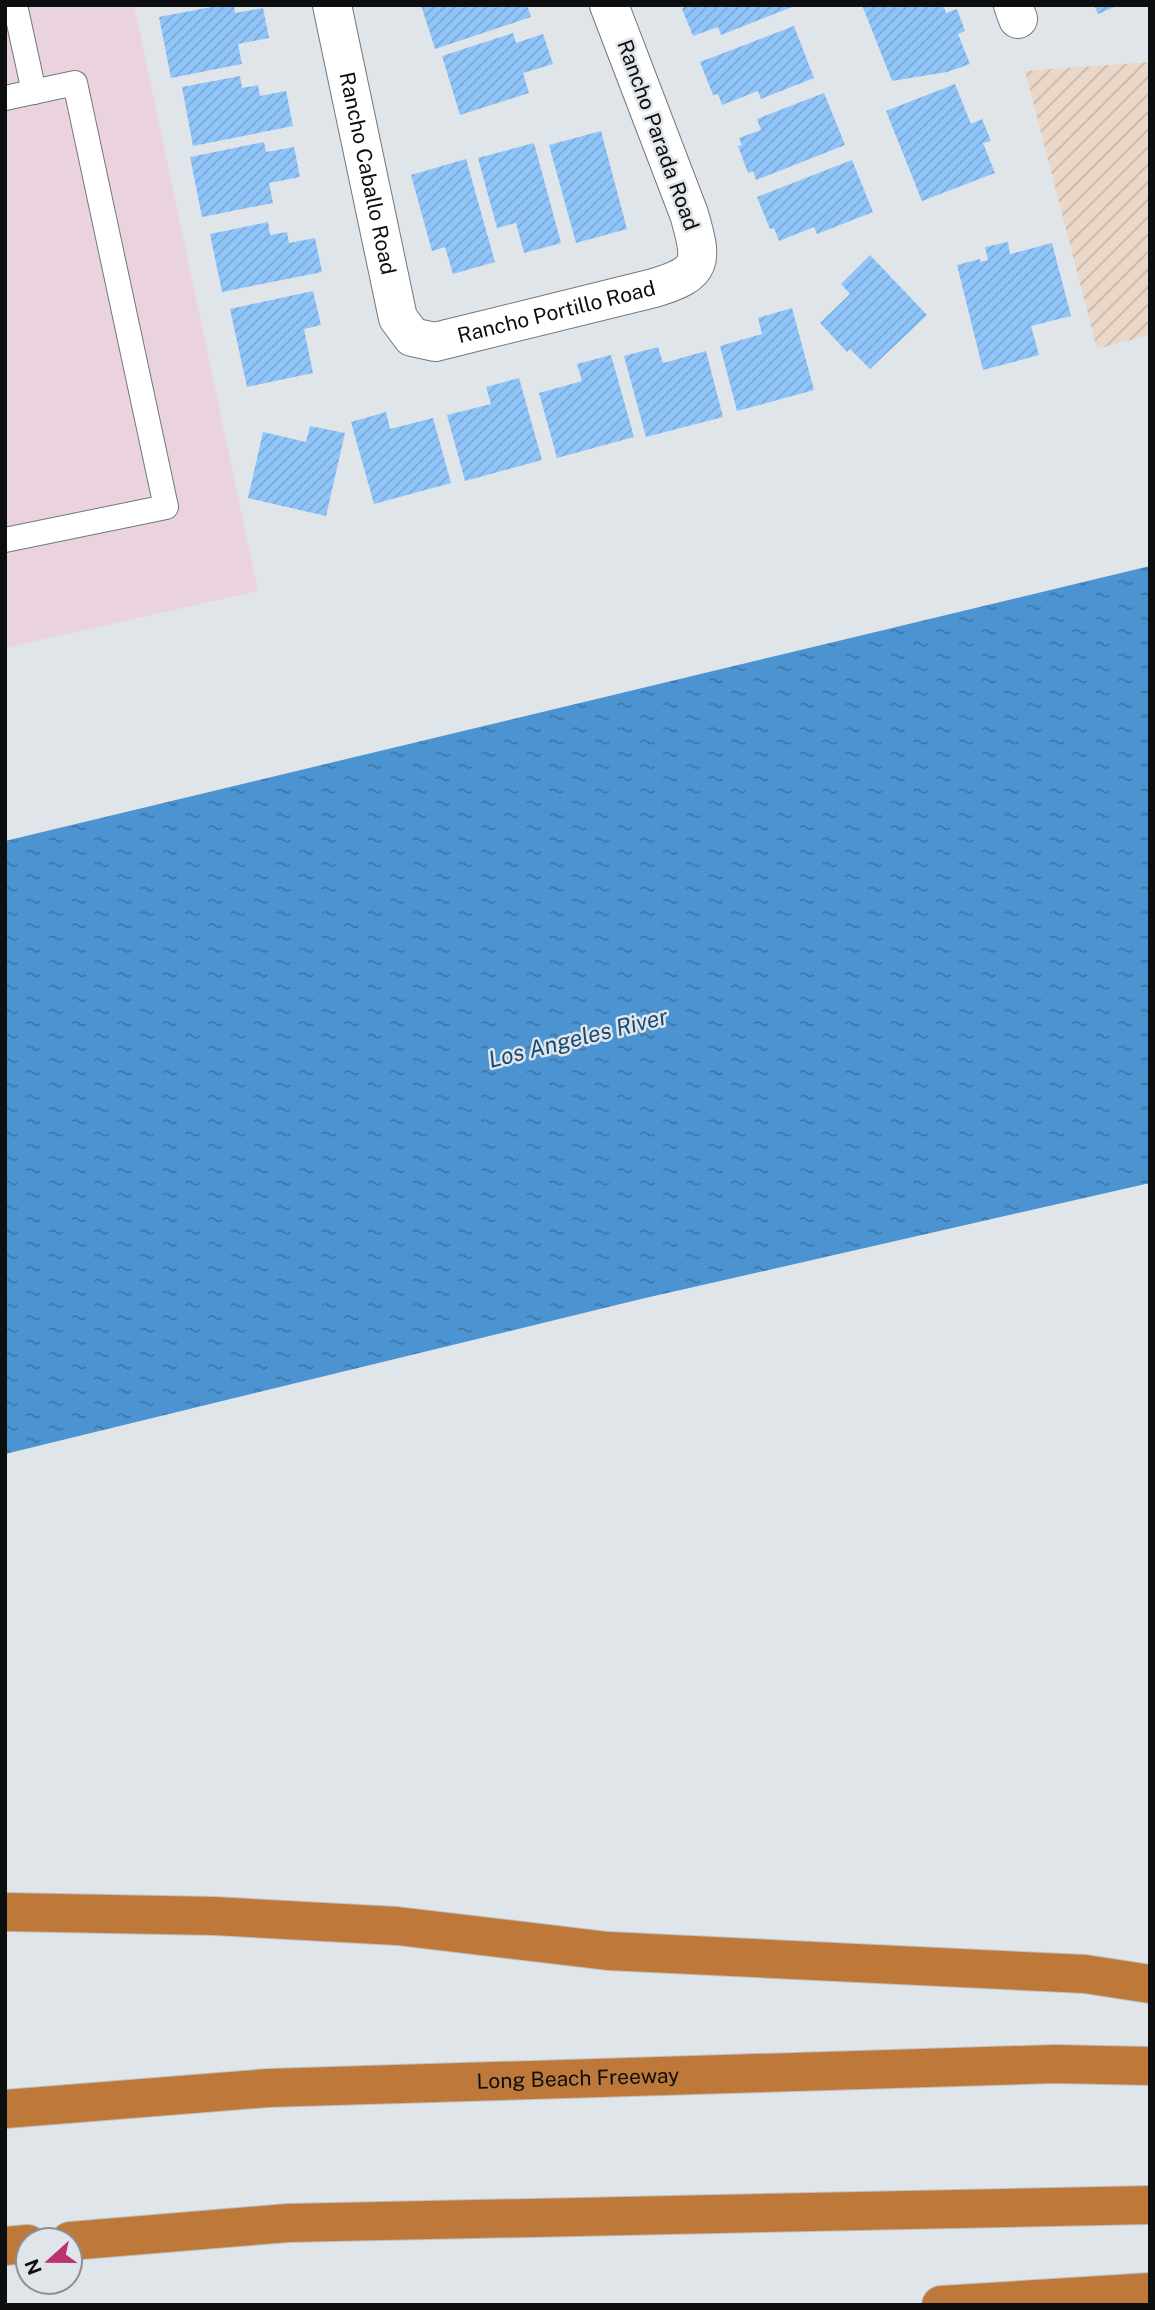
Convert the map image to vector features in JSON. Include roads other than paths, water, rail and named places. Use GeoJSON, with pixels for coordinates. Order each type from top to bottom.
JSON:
{"type":"FeatureCollection","features":[{"type":"Feature","properties":{"kind":"highway"},"geometry":{"type":"LineString","coordinates":[[5,1912],[214,1916],[397,1926],[608,1951],[1085,1974],[1150,1984]]}},
{"type":"Feature","properties":{"kind":"highway","name":"Long Beach Freeway"},"geometry":{"type":"LineString","coordinates":[[5,2109],[268,2088],[1055,2064],[1150,2066]]}},
{"type":"Feature","properties":{"kind":"highway"},"geometry":{"type":"LineString","coordinates":[[84,2240],[288,2223],[1150,2205]]}},
{"type":"Feature","properties":{"kind":"highway"},"geometry":{"type":"LineString","coordinates":[[941,2305],[1150,2291]]}},
{"type":"Feature","properties":{"kind":"street","name":"Rancho Caballo Road"},"geometry":{"type":"LineString","coordinates":[[332,5],[391,295],[398,318],[412,337]]}},
{"type":"Feature","properties":{"kind":"street","name":"Rancho Parada Road"},"geometry":{"type":"LineString","coordinates":[[609,5],[689,214],[697,242],[695,267]]}},
{"type":"Feature","properties":{"kind":"street","name":"Rancho Portillo Road"},"geometry":{"type":"LineString","coordinates":[[412,337],[435,342],[459,338],[665,284],[688,275],[695,267]]}},
{"type":"Feature","properties":{"kind":"lane"},"geometry":{"type":"LineString","coordinates":[[15,5],[34,92]]}},
{"type":"Feature","properties":{"kind":"lane"},"geometry":{"type":"LineString","coordinates":[[5,98],[75,83],[166,507],[5,540]]}},
{"type":"Feature","properties":{"kind":"water","name":"Los Angeles River"},"geometry":{"type":"Polygon","coordinates":[[[1150,566],[1150,1183],[641,1299],[5,1454],[5,841],[1150,566]]]}}]}
